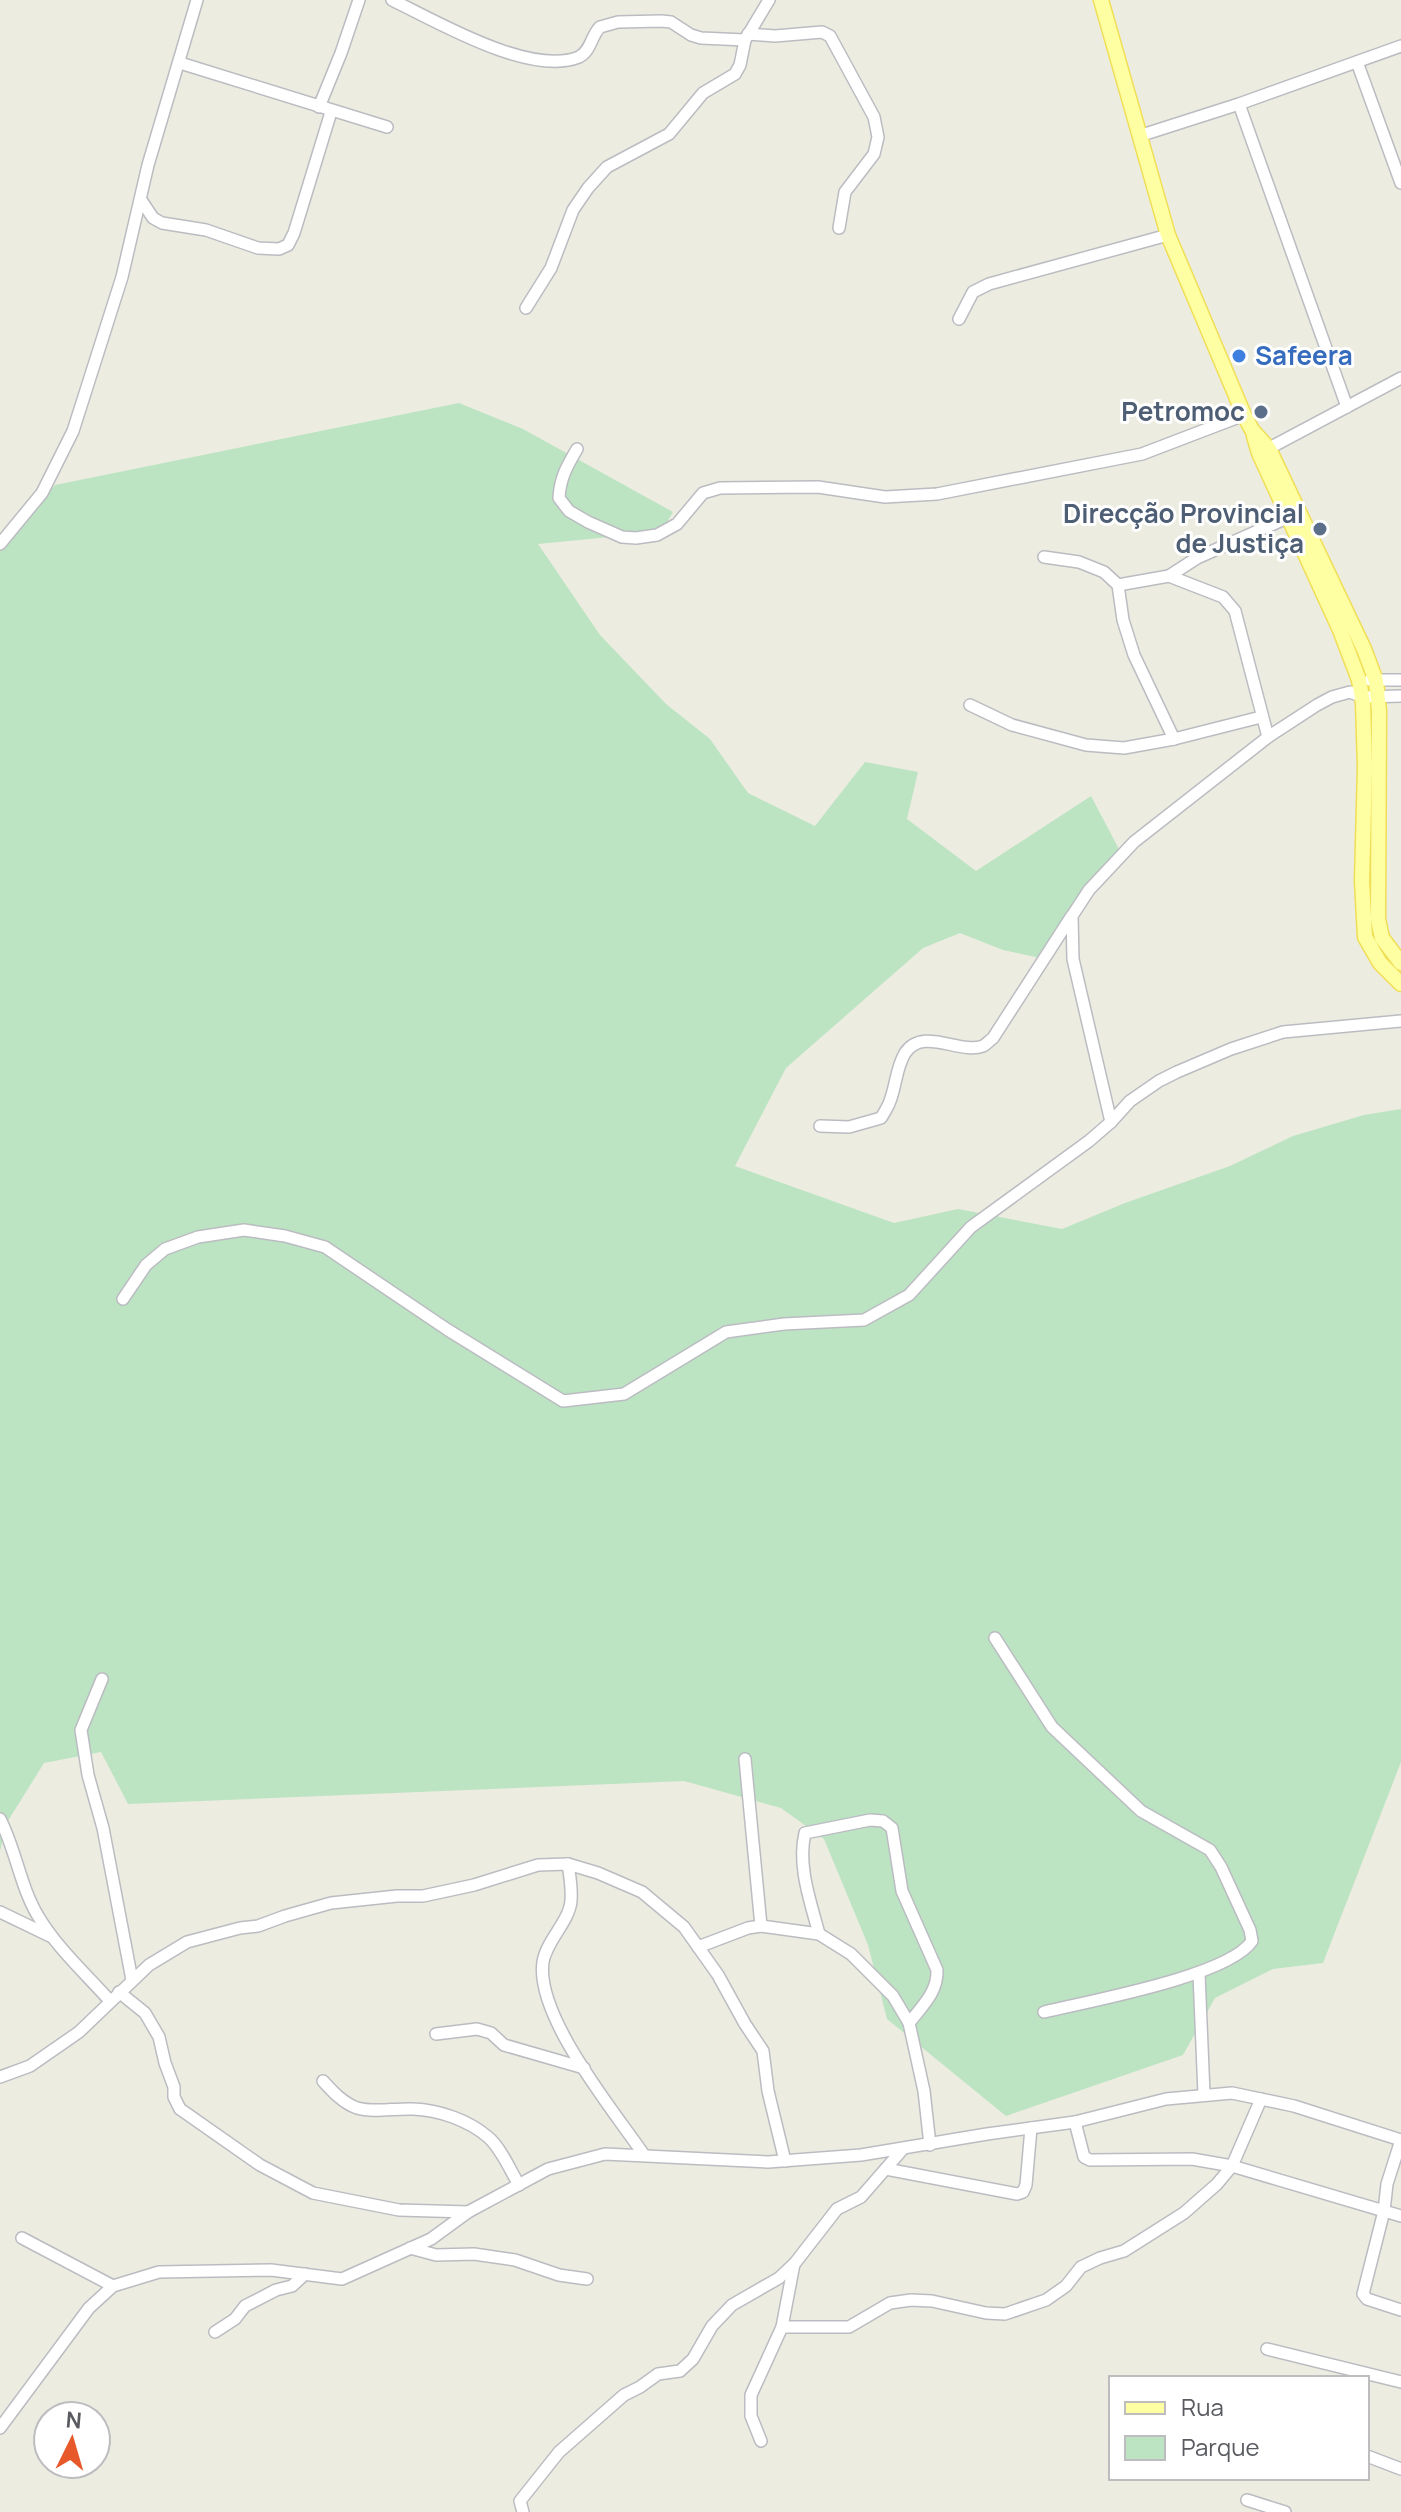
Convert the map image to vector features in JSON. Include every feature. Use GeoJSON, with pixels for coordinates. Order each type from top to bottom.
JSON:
{"type":"FeatureCollection","features":[{"type":"Feature","properties":{"kind":"main road"},"geometry":{"type":"LineString","coordinates":[[1101,0],[1168,235],[1244,415],[1358,637],[1376,681],[1363,691]]}},
{"type":"Feature","properties":{"kind":"main road"},"geometry":{"type":"LineString","coordinates":[[1264,451],[1363,691],[1378,919],[1382,938],[1401,963]]}},
{"type":"Feature","properties":{"kind":"main road"},"geometry":{"type":"LineString","coordinates":[[1371,834],[1363,908],[1365,937],[1380,963],[1401,984]]}},
{"type":"Feature","properties":{"kind":"main road"},"geometry":{"type":"LineString","coordinates":[[1371,950],[1382,938]]}},
{"type":"Feature","properties":{"kind":"street"},"geometry":{"type":"LineString","coordinates":[[0,544],[42,493],[73,431],[122,277],[148,165],[197,0]]}},
{"type":"Feature","properties":{"kind":"street"},"geometry":{"type":"LineString","coordinates":[[319,107],[359,0]]}},
{"type":"Feature","properties":{"kind":"street"},"geometry":{"type":"LineString","coordinates":[[392,0],[502,51],[554,60],[580,56],[600,27],[618,22],[671,22],[701,38],[822,32],[830,36],[874,117],[878,137],[874,154],[845,192],[839,228]]}},
{"type":"Feature","properties":{"kind":"street"},"geometry":{"type":"LineString","coordinates":[[526,308],[551,268],[573,210],[588,188],[607,167],[669,134],[703,93],[735,74],[746,37],[769,0]]}},
{"type":"Feature","properties":{"kind":"street"},"geometry":{"type":"LineString","coordinates":[[1139,136],[1401,46]]}},
{"type":"Feature","properties":{"kind":"street"},"geometry":{"type":"LineString","coordinates":[[1357,62],[1401,183]]}},
{"type":"Feature","properties":{"kind":"street"},"geometry":{"type":"LineString","coordinates":[[180,63],[387,127]]}},
{"type":"Feature","properties":{"kind":"street"},"geometry":{"type":"LineString","coordinates":[[1239,104],[1347,407]]}},
{"type":"Feature","properties":{"kind":"street"},"geometry":{"type":"LineString","coordinates":[[141,200],[153,218],[162,223],[206,230],[258,248],[279,249],[288,245],[331,112]]}},
{"type":"Feature","properties":{"kind":"street"},"geometry":{"type":"LineString","coordinates":[[959,319],[973,292],[989,284],[1168,235]]}},
{"type":"Feature","properties":{"kind":"street"},"geometry":{"type":"LineString","coordinates":[[1264,451],[1401,378]]}},
{"type":"Feature","properties":{"kind":"street"},"geometry":{"type":"LineString","coordinates":[[577,449],[560,481],[559,498],[569,511],[588,522],[622,537],[636,538],[657,535],[677,524],[703,493],[720,488],[818,487],[885,497],[937,494],[1142,454],[1244,415]]}},
{"type":"Feature","properties":{"kind":"street"},"geometry":{"type":"LineString","coordinates":[[1118,585],[1169,576],[1197,558],[1289,517]]}},
{"type":"Feature","properties":{"kind":"street"},"geometry":{"type":"LineString","coordinates":[[1044,557],[1079,562],[1104,572],[1118,585],[1123,620],[1134,655],[1174,739]]}},
{"type":"Feature","properties":{"kind":"street"},"geometry":{"type":"LineString","coordinates":[[1169,576],[1223,597],[1235,611],[1268,737]]}},
{"type":"Feature","properties":{"kind":"street"},"geometry":{"type":"LineString","coordinates":[[1376,681],[1401,680]]}},
{"type":"Feature","properties":{"kind":"street"},"geometry":{"type":"LineString","coordinates":[[820,1126],[849,1127],[881,1118],[890,1101],[894,1080],[906,1051],[917,1043],[935,1041],[971,1047],[983,1046],[993,1038],[1089,890],[1134,842],[1268,737],[1332,697],[1363,691],[1401,696]]}},
{"type":"Feature","properties":{"kind":"street"},"geometry":{"type":"LineString","coordinates":[[970,705],[1012,725],[1086,745],[1124,748],[1261,717]]}},
{"type":"Feature","properties":{"kind":"street"},"geometry":{"type":"LineString","coordinates":[[1072,916],[1073,959],[1111,1122]]}},
{"type":"Feature","properties":{"kind":"street"},"geometry":{"type":"LineString","coordinates":[[123,1299],[146,1265],[165,1249],[198,1237],[244,1230],[285,1236],[325,1247],[448,1330],[563,1401],[624,1394],[726,1332],[784,1324],[864,1320],[909,1295],[971,1227],[1089,1141],[1130,1101],[1159,1081],[1231,1049],[1283,1032],[1401,1021]]}},
{"type":"Feature","properties":{"kind":"street"},"geometry":{"type":"LineString","coordinates":[[995,1638],[1052,1727],[1141,1811],[1210,1850],[1221,1867],[1250,1930],[1252,1941],[1246,1950],[1199,1974],[1044,2012]]}},
{"type":"Feature","properties":{"kind":"street"},"geometry":{"type":"LineString","coordinates":[[102,1679],[81,1730],[132,1980]]}},
{"type":"Feature","properties":{"kind":"street"},"geometry":{"type":"LineString","coordinates":[[745,1759],[761,1926]]}},
{"type":"Feature","properties":{"kind":"street"},"geometry":{"type":"LineString","coordinates":[[0,1819],[37,1915],[54,1939],[114,1997],[145,2013],[159,2037],[180,2109],[260,2165],[313,2193],[399,2210],[468,2212]]}},
{"type":"Feature","properties":{"kind":"street"},"geometry":{"type":"LineString","coordinates":[[819,1934],[805,1877],[805,1833],[870,1820],[883,1821],[892,1828],[902,1891],[937,1970],[938,1983],[909,2023]]}},
{"type":"Feature","properties":{"kind":"street"},"geometry":{"type":"LineString","coordinates":[[568,1864],[571,1904],[543,1959],[545,1996],[584,2068],[644,2155]]}},
{"type":"Feature","properties":{"kind":"street"},"geometry":{"type":"LineString","coordinates":[[0,2077],[30,2066],[79,2032],[149,1965],[187,1942],[258,1926],[331,1903],[423,1896],[474,1885],[538,1865],[568,1864],[642,1892],[684,1927],[718,1975],[763,2051],[768,2091],[785,2161]]}},
{"type":"Feature","properties":{"kind":"street"},"geometry":{"type":"LineString","coordinates":[[0,1912],[54,1939]]}},
{"type":"Feature","properties":{"kind":"street"},"geometry":{"type":"LineString","coordinates":[[698,1947],[761,1926],[819,1934],[851,1954],[893,1996],[909,2023],[924,2091],[930,2145]]}},
{"type":"Feature","properties":{"kind":"street"},"geometry":{"type":"LineString","coordinates":[[1199,1974],[1204,2094]]}},
{"type":"Feature","properties":{"kind":"street"},"geometry":{"type":"LineString","coordinates":[[436,2034],[477,2029],[491,2033],[504,2045],[584,2068]]}},
{"type":"Feature","properties":{"kind":"street"},"geometry":{"type":"LineString","coordinates":[[323,2081],[339,2098],[357,2108],[415,2109],[441,2113],[465,2122],[490,2138],[519,2185]]}},
{"type":"Feature","properties":{"kind":"street"},"geometry":{"type":"LineString","coordinates":[[0,2428],[89,2308],[113,2286],[159,2272],[271,2270],[342,2279],[431,2239],[468,2212],[548,2169],[605,2154],[785,2161],[861,2155],[1075,2122],[1166,2099],[1204,2094],[1232,2093],[1261,2099],[1401,2140],[1387,2184],[1384,2211],[1363,2294],[1367,2299],[1401,2310]]}},
{"type":"Feature","properties":{"kind":"street"},"geometry":{"type":"LineString","coordinates":[[782,2327],[849,2327],[890,2303],[911,2300],[1005,2314],[1038,2303],[1066,2286],[1081,2267],[1124,2251],[1184,2213],[1217,2184],[1232,2166],[1261,2099]]}},
{"type":"Feature","properties":{"kind":"street"},"geometry":{"type":"LineString","coordinates":[[1075,2122],[1084,2157],[1090,2160],[1192,2159],[1232,2166],[1401,2216]]}},
{"type":"Feature","properties":{"kind":"street"},"geometry":{"type":"LineString","coordinates":[[886,2169],[1017,2194],[1023,2192],[1026,2185],[1031,2128]]}},
{"type":"Feature","properties":{"kind":"street"},"geometry":{"type":"LineString","coordinates":[[523,2512],[520,2501],[559,2452],[624,2395],[651,2377],[680,2371],[693,2359],[712,2326],[732,2305],[779,2278],[795,2263],[837,2209],[861,2197],[902,2150]]}},
{"type":"Feature","properties":{"kind":"street"},"geometry":{"type":"LineString","coordinates":[[22,2238],[113,2286]]}},
{"type":"Feature","properties":{"kind":"street"},"geometry":{"type":"LineString","coordinates":[[410,2248],[436,2255],[474,2254],[515,2260],[559,2275],[587,2279]]}},
{"type":"Feature","properties":{"kind":"street"},"geometry":{"type":"LineString","coordinates":[[761,2441],[751,2416],[751,2395],[782,2327],[795,2263]]}},
{"type":"Feature","properties":{"kind":"street"},"geometry":{"type":"LineString","coordinates":[[215,2332],[235,2319],[245,2306],[276,2290],[292,2286],[305,2274]]}},
{"type":"Feature","properties":{"kind":"street"},"geometry":{"type":"LineString","coordinates":[[1267,2349],[1401,2382]]}},
{"type":"Feature","properties":{"kind":"street"},"geometry":{"type":"LineString","coordinates":[[1369,2457],[1401,2469]]}},
{"type":"Feature","properties":{"kind":"street"},"geometry":{"type":"LineString","coordinates":[[1247,2500],[1285,2512]]}},
{"type":"Feature","properties":{"kind":"green space"},"geometry":{"type":"Polygon","coordinates":[[[459,403],[523,429],[673,512],[661,532],[538,544],[600,635],[666,704],[710,739],[748,793],[815,826],[865,762],[918,772],[907,819],[976,871],[1091,796],[1121,853],[1045,959],[1003,950],[960,933],[923,948],[786,1068],[735,1166],[894,1223],[958,1209],[1062,1229],[1230,1166],[1293,1136],[1364,1115],[1401,1109],[1401,1762],[1323,1963],[1273,1969],[1215,1998],[1183,2055],[1006,2116],[887,2019],[868,1945],[824,1839],[781,1808],[684,1781],[128,1804],[101,1752],[44,1763],[6,1824],[0,1851],[0,546],[55,485],[459,403]]]}},
{"type":"Feature","properties":{"kind":"place","name":"Safeera"},"geometry":{"type":"Point","coordinates":[1239,356]}},
{"type":"Feature","properties":{"kind":"place","name":"Petromoc"},"geometry":{"type":"Point","coordinates":[1261,412]}},
{"type":"Feature","properties":{"kind":"place","name":"Direcção Provincial de Justiça"},"geometry":{"type":"Point","coordinates":[1320,529]}}]}
